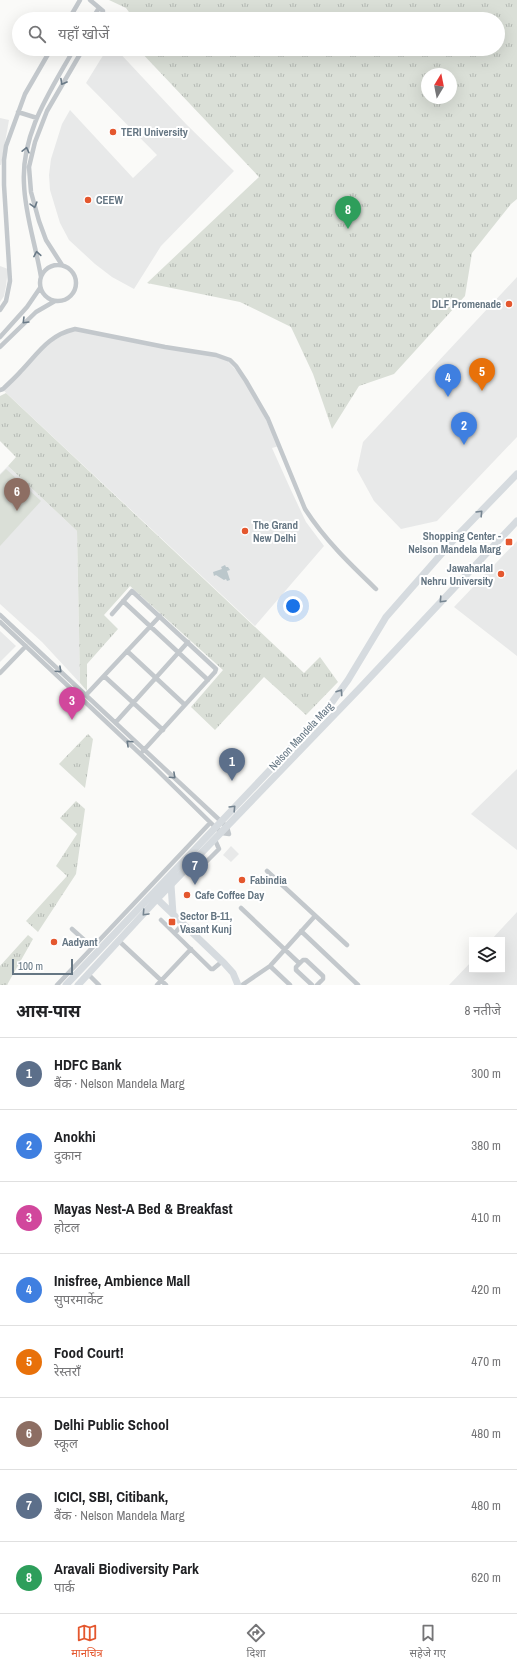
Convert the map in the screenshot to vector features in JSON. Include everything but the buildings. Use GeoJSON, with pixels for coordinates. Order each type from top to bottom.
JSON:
{"type":"FeatureCollection","features":[{"type":"Feature","properties":{"kind":"main road","name":"Nelson Mandela Marg"},"geometry":{"type":"LineString","coordinates":[[66,985],[178,861],[213,825],[221,821],[325,712],[348,680],[386,617],[406,592],[517,474]]}},
{"type":"Feature","properties":{"kind":"main road","name":"Nelson Mandela Marg"},"geometry":{"type":"LineString","coordinates":[[78,985],[118,941],[158,903],[171,885],[517,521]]}},
{"type":"Feature","properties":{"kind":"main road"},"geometry":{"type":"LineString","coordinates":[[171,885],[172,914]]}},
{"type":"Feature","properties":{"kind":"main road"},"geometry":{"type":"LineString","coordinates":[[150,893],[180,927],[219,964],[231,978],[234,985]]}},
{"type":"Feature","properties":{"kind":"main road"},"geometry":{"type":"LineString","coordinates":[[158,903],[172,914],[224,963],[232,973],[238,985]]}},
{"type":"Feature","properties":{"kind":"street"},"geometry":{"type":"LineString","coordinates":[[73,12],[80,0]]}},
{"type":"Feature","properties":{"kind":"street"},"geometry":{"type":"LineString","coordinates":[[90,0],[103,12]]}},
{"type":"Feature","properties":{"kind":"street"},"geometry":{"type":"LineString","coordinates":[[96,12],[99,8]]}},
{"type":"Feature","properties":{"kind":"street"},"geometry":{"type":"LineString","coordinates":[[0,310],[6,301],[10,281],[4,160],[6,146],[25,94],[48,56]]}},
{"type":"Feature","properties":{"kind":"street"},"geometry":{"type":"LineString","coordinates":[[0,337],[28,307],[40,288],[41,277],[24,186],[24,156],[46,97],[70,56]]}},
{"type":"Feature","properties":{"kind":"street"},"geometry":{"type":"LineString","coordinates":[[62,265],[46,240],[39,221],[31,192],[29,167],[35,142],[47,112],[79,56]]}},
{"type":"Feature","properties":{"kind":"street"},"geometry":{"type":"LineString","coordinates":[[18,112],[37,118]]}},
{"type":"Feature","properties":{"kind":"street"},"geometry":{"type":"LineString","coordinates":[[0,347],[36,312],[55,301],[67,299],[76,287],[74,275],[69,268],[62,265],[49,267],[43,272],[41,277]]}},
{"type":"Feature","properties":{"kind":"street"},"geometry":{"type":"LineString","coordinates":[[40,288],[45,296],[55,301]]}},
{"type":"Feature","properties":{"kind":"street"},"geometry":{"type":"LineString","coordinates":[[0,390],[21,372],[40,350],[55,336],[65,331],[75,329],[165,347],[224,356],[236,366],[268,419],[306,509],[314,522],[334,547],[376,589]]}},
{"type":"Feature","properties":{"kind":"street"},"geometry":{"type":"LineString","coordinates":[[112,614],[132,592],[216,667],[215,672],[141,754]]}},
{"type":"Feature","properties":{"kind":"street"},"geometry":{"type":"LineString","coordinates":[[123,601],[208,680]]}},
{"type":"Feature","properties":{"kind":"street"},"geometry":{"type":"LineString","coordinates":[[0,615],[221,821],[224,830]]}},
{"type":"Feature","properties":{"kind":"street"},"geometry":{"type":"LineString","coordinates":[[86,695],[160,616]]}},
{"type":"Feature","properties":{"kind":"street"},"geometry":{"type":"LineString","coordinates":[[0,622],[141,754],[213,825],[224,830]]}},
{"type":"Feature","properties":{"kind":"street"},"geometry":{"type":"LineString","coordinates":[[116,722],[188,642]]}},
{"type":"Feature","properties":{"kind":"street"},"geometry":{"type":"LineString","coordinates":[[0,673],[26,646]]}},
{"type":"Feature","properties":{"kind":"street"},"geometry":{"type":"LineString","coordinates":[[127,651],[185,706]]}},
{"type":"Feature","properties":{"kind":"street"},"geometry":{"type":"LineString","coordinates":[[104,676],[163,730]]}},
{"type":"Feature","properties":{"kind":"street"},"geometry":{"type":"LineString","coordinates":[[100,717],[103,711]]}},
{"type":"Feature","properties":{"kind":"street"},"geometry":{"type":"LineString","coordinates":[[267,871],[347,945]]}},
{"type":"Feature","properties":{"kind":"street"},"geometry":{"type":"LineString","coordinates":[[57,985],[92,947],[150,893]]}},
{"type":"Feature","properties":{"kind":"street"},"geometry":{"type":"LineString","coordinates":[[241,908],[299,963]]}},
{"type":"Feature","properties":{"kind":"street"},"geometry":{"type":"LineString","coordinates":[[242,985],[270,966],[315,916]]}},
{"type":"Feature","properties":{"kind":"street"},"geometry":{"type":"LineString","coordinates":[[161,920],[211,969],[219,964]]}},
{"type":"Feature","properties":{"kind":"street"},"geometry":{"type":"LineString","coordinates":[[174,933],[180,927]]}},
{"type":"Feature","properties":{"kind":"street"},"geometry":{"type":"LineString","coordinates":[[72,929],[92,947]]}},
{"type":"Feature","properties":{"kind":"street"},"geometry":{"type":"LineString","coordinates":[[301,931],[358,985]]}},
{"type":"Feature","properties":{"kind":"street"},"geometry":{"type":"LineString","coordinates":[[118,941],[166,985]]}},
{"type":"Feature","properties":{"kind":"street"},"geometry":{"type":"LineString","coordinates":[[156,985],[191,949]]}},
{"type":"Feature","properties":{"kind":"street"},"geometry":{"type":"LineString","coordinates":[[312,985],[296,970],[299,963],[303,960],[306,960],[323,976],[320,984]]}},
{"type":"Feature","properties":{"kind":"street"},"geometry":{"type":"LineString","coordinates":[[270,966],[290,985]]}},
{"type":"Feature","properties":{"kind":"street"},"geometry":{"type":"LineString","coordinates":[[88,974],[99,985]]}},
{"type":"Feature","properties":{"kind":"shaded area"},"geometry":{"type":"Polygon","coordinates":[[[103,56],[123,56],[186,124],[234,171],[161,246],[134,289],[112,277],[95,264],[69,240],[60,223],[50,190],[49,175],[51,159],[62,124],[70,110],[133,178],[157,155],[86,83],[103,56]]]}},
{"type":"Feature","properties":{"kind":"shaded area"},"geometry":{"type":"Polygon","coordinates":[[[0,118],[9,120],[1,165],[0,165],[0,118]]]}},
{"type":"Feature","properties":{"kind":"shaded area"},"geometry":{"type":"Polygon","coordinates":[[[0,266],[8,269],[4,296],[0,302],[0,266]]]}},
{"type":"Feature","properties":{"kind":"shaded area"},"geometry":{"type":"Polygon","coordinates":[[[517,277],[517,437],[437,521],[401,529],[374,501],[357,470],[363,442],[517,277]]]}},
{"type":"Feature","properties":{"kind":"shaded area"},"geometry":{"type":"Polygon","coordinates":[[[75,329],[223,356],[246,381],[279,446],[272,448],[306,522],[324,546],[255,626],[3,390],[45,345],[75,329]]]}},
{"type":"Feature","properties":{"kind":"shaded area"},"geometry":{"type":"Polygon","coordinates":[[[8,466],[77,531],[80,683],[42,642],[0,604],[0,474],[8,466]]]}},
{"type":"Feature","properties":{"kind":"shaded area","name":"Jawaharlal Nehru University"},"geometry":{"type":"Polygon","coordinates":[[[517,541],[517,656],[454,607],[517,541]]]}},
{"type":"Feature","properties":{"kind":"shaded area"},"geometry":{"type":"Polygon","coordinates":[[[225,565],[230,570],[227,571],[230,580],[227,581],[226,579],[224,580],[216,575],[214,576],[213,572],[222,569],[221,567],[225,565]]]}},
{"type":"Feature","properties":{"kind":"shaded area"},"geometry":{"type":"Polygon","coordinates":[[[0,631],[16,646],[0,662],[0,631]]]}},
{"type":"Feature","properties":{"kind":"shaded area"},"geometry":{"type":"Polygon","coordinates":[[[517,769],[517,850],[471,814],[517,769]]]}},
{"type":"Feature","properties":{"kind":"shaded area"},"geometry":{"type":"Polygon","coordinates":[[[231,846],[239,854],[231,862],[223,855],[231,846]]]}},
{"type":"Feature","properties":{"kind":"shaded area"},"geometry":{"type":"Polygon","coordinates":[[[517,912],[517,985],[449,985],[469,964],[469,973],[505,973],[505,937],[494,937],[517,912]]]}},
{"type":"Feature","properties":{"kind":"green space"},"geometry":{"type":"Polygon","coordinates":[[[109,0],[517,0],[517,199],[511,204],[472,253],[465,296],[394,374],[359,386],[332,429],[313,374],[291,327],[240,302],[147,283],[259,177],[145,56],[505,56],[505,12],[129,12],[126,8],[109,0]]]}},
{"type":"Feature","properties":{"kind":"green space"},"geometry":{"type":"Polygon","coordinates":[[[6,393],[304,673],[320,657],[338,682],[306,715],[264,677],[215,730],[191,707],[223,670],[130,586],[104,615],[118,629],[87,664],[87,691],[80,683],[77,531],[8,466],[16,457],[0,441],[0,396],[6,393]]]}},
{"type":"Feature","properties":{"kind":"green space"},"geometry":{"type":"Polygon","coordinates":[[[6,469],[41,501],[0,546],[0,475],[6,469]]]}},
{"type":"Feature","properties":{"kind":"green space"},"geometry":{"type":"Polygon","coordinates":[[[88,734],[93,739],[85,788],[59,764],[88,734]]]}},
{"type":"Feature","properties":{"kind":"green space"},"geometry":{"type":"Polygon","coordinates":[[[76,801],[85,809],[76,874],[38,932],[26,921],[67,876],[56,866],[77,834],[60,818],[76,801]]]}},
{"type":"Feature","properties":{"kind":"green space"},"geometry":{"type":"Polygon","coordinates":[[[28,935],[33,939],[7,985],[0,985],[0,966],[28,935]]]}},
{"type":"Feature","properties":{"kind":"place","name":"TERI University"},"geometry":{"type":"Point","coordinates":[113,132]}},
{"type":"Feature","properties":{"kind":"place","name":"CEEW"},"geometry":{"type":"Point","coordinates":[88,200]}},
{"type":"Feature","properties":{"kind":"place","name":"Aravali Biodiversity Park"},"geometry":{"type":"Point","coordinates":[348,229]}},
{"type":"Feature","properties":{"kind":"place","name":"DLF Promenade"},"geometry":{"type":"Point","coordinates":[509,304]}},
{"type":"Feature","properties":{"kind":"place","name":"Food Court!"},"geometry":{"type":"Point","coordinates":[482,391]}},
{"type":"Feature","properties":{"kind":"place","name":"Inisfree, Ambience Mall"},"geometry":{"type":"Point","coordinates":[448,397]}},
{"type":"Feature","properties":{"kind":"place","name":"Anokhi"},"geometry":{"type":"Point","coordinates":[464,445]}},
{"type":"Feature","properties":{"kind":"place","name":"Delhi Public School"},"geometry":{"type":"Point","coordinates":[17,511]}},
{"type":"Feature","properties":{"kind":"place","name":"The Grand New Delhi"},"geometry":{"type":"Point","coordinates":[245,531]}},
{"type":"Feature","properties":{"kind":"place","name":"Shopping Center - Nelson Mandela Marg"},"geometry":{"type":"Point","coordinates":[509,542]}},
{"type":"Feature","properties":{"kind":"place","name":"Jawaharlal Nehru University"},"geometry":{"type":"Point","coordinates":[501,574]}},
{"type":"Feature","properties":{"kind":"place","name":"Mayas Nest-A Bed & Breakfast"},"geometry":{"type":"Point","coordinates":[72,720]}},
{"type":"Feature","properties":{"kind":"place","name":"HDFC Bank"},"geometry":{"type":"Point","coordinates":[232,781]}},
{"type":"Feature","properties":{"kind":"place","name":"Fabindia"},"geometry":{"type":"Point","coordinates":[242,880]}},
{"type":"Feature","properties":{"kind":"place","name":"ICICI, SBI, Citibank,"},"geometry":{"type":"Point","coordinates":[195,885]}},
{"type":"Feature","properties":{"kind":"place","name":"Cafe Coffee Day"},"geometry":{"type":"Point","coordinates":[187,895]}},
{"type":"Feature","properties":{"kind":"place","name":"Sector B-11, Vasant Kunj"},"geometry":{"type":"Point","coordinates":[172,922]}},
{"type":"Feature","properties":{"kind":"place","name":"Aadyant"},"geometry":{"type":"Point","coordinates":[54,942]}}]}
